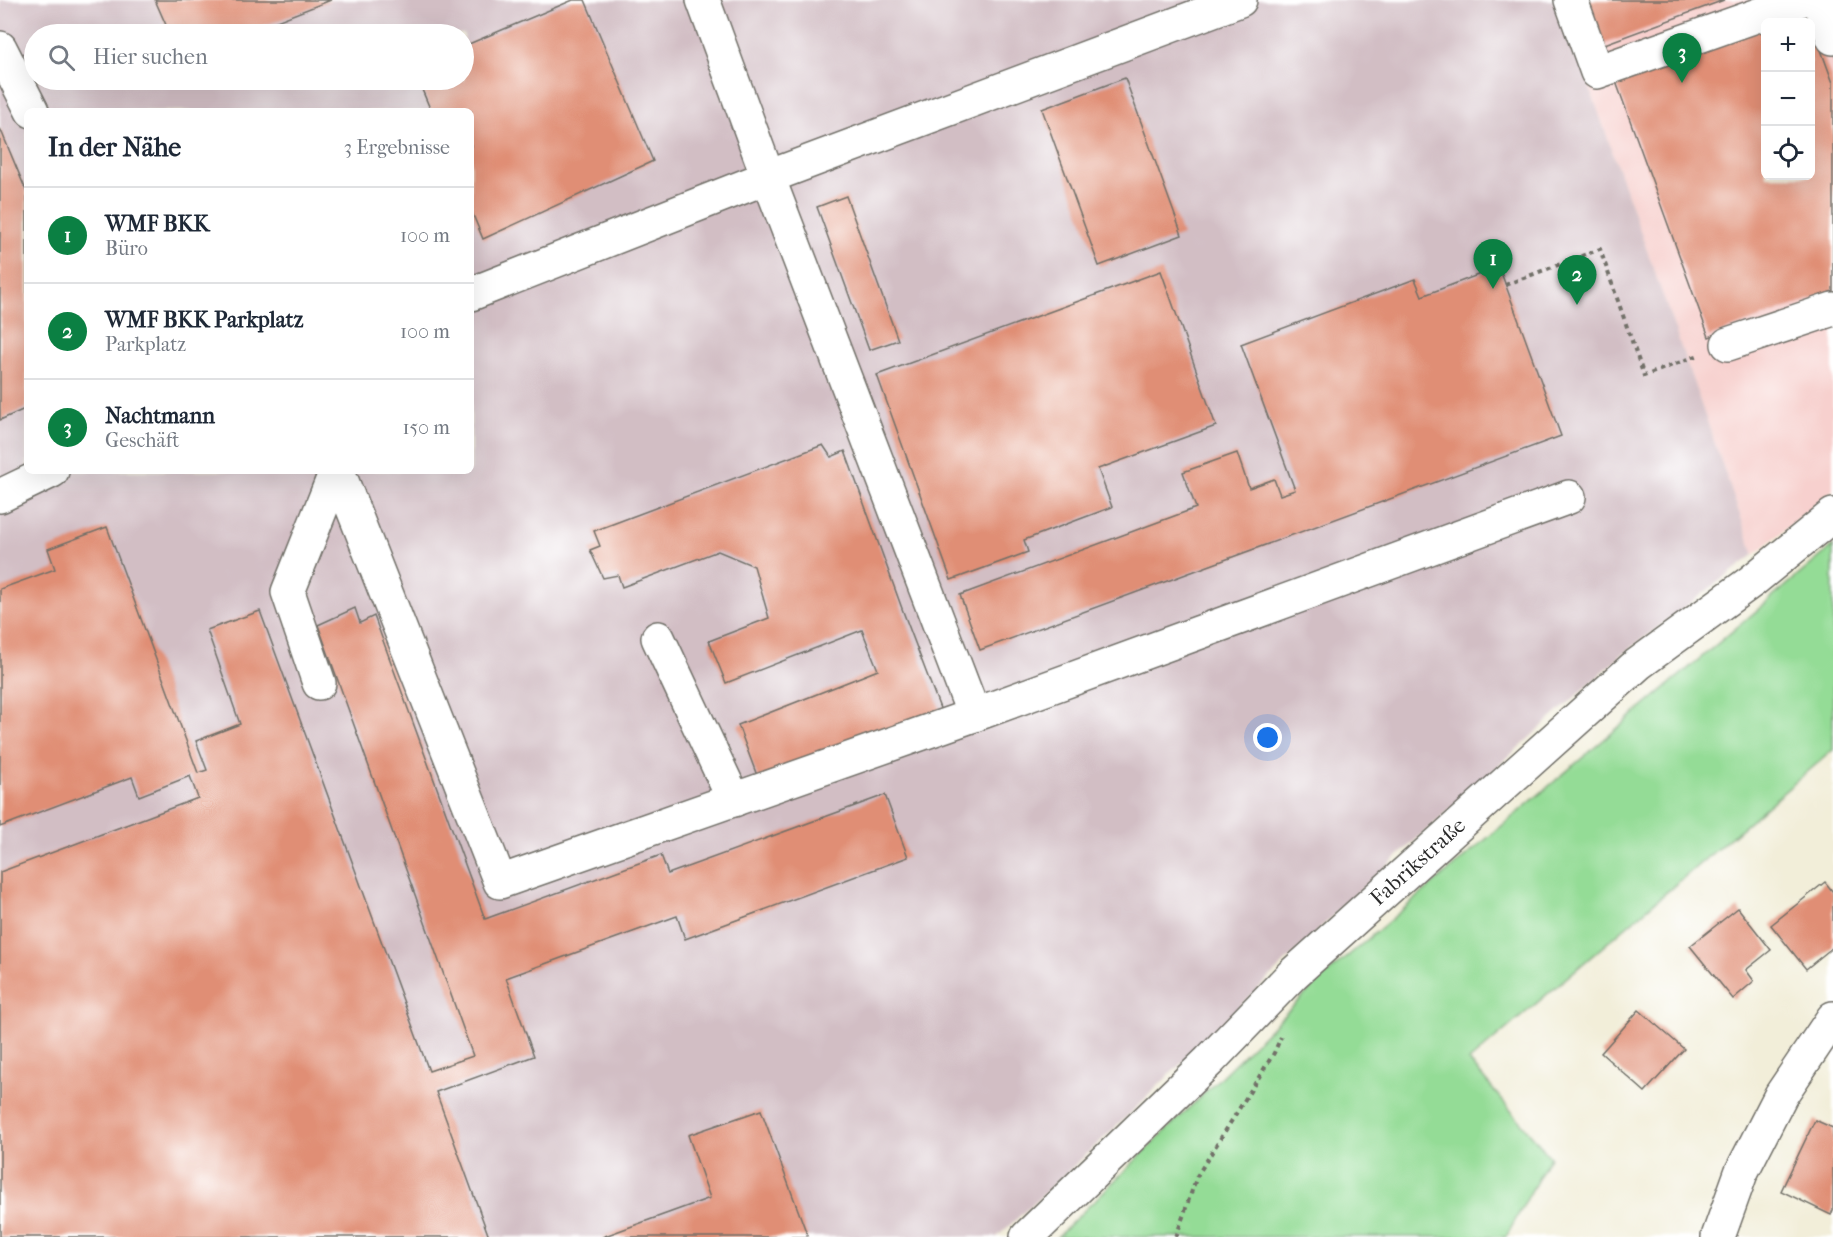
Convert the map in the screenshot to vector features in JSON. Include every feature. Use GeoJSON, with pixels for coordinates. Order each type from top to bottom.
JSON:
{"type":"FeatureCollection","features":[{"type":"Feature","properties":{"kind":"street"},"geometry":{"type":"LineString","coordinates":[[703,0],[768,177],[974,715]]}},
{"type":"Feature","properties":{"kind":"street"},"geometry":{"type":"LineString","coordinates":[[474,293],[768,177],[1240,0]]}},
{"type":"Feature","properties":{"kind":"street"},"geometry":{"type":"LineString","coordinates":[[1571,0],[1597,72],[1737,11],[1801,0]]}},
{"type":"Feature","properties":{"kind":"street"},"geometry":{"type":"LineString","coordinates":[[1819,0],[1833,38]]}},
{"type":"Feature","properties":{"kind":"street"},"geometry":{"type":"LineString","coordinates":[[0,48],[30,108]]}},
{"type":"Feature","properties":{"kind":"street"},"geometry":{"type":"LineString","coordinates":[[1714,349],[1833,309]]}},
{"type":"Feature","properties":{"kind":"street"},"geometry":{"type":"LineString","coordinates":[[0,496],[46,474]]}},
{"type":"Feature","properties":{"kind":"street"},"geometry":{"type":"LineString","coordinates":[[319,683],[288,592],[336,474]]}},
{"type":"Feature","properties":{"kind":"street"},"geometry":{"type":"LineString","coordinates":[[338,474],[500,882],[974,715],[1569,497]]}},
{"type":"Feature","properties":{"kind":"street","name":"Fabrikstraße"},"geometry":{"type":"LineString","coordinates":[[1027,1237],[1209,1061],[1293,974],[1638,664],[1752,581],[1833,515]]}},
{"type":"Feature","properties":{"kind":"street"},"geometry":{"type":"LineString","coordinates":[[658,638],[734,800]]}},
{"type":"Feature","properties":{"kind":"street"},"geometry":{"type":"LineString","coordinates":[[1718,1237],[1741,1173],[1781,1095],[1833,1018]]}},
{"type":"Feature","properties":{"kind":"path"},"geometry":{"type":"LineString","coordinates":[[1505,285],[1600,249],[1644,376],[1714,349]]}},
{"type":"Feature","properties":{"kind":"path"},"geometry":{"type":"LineString","coordinates":[[1176,1237],[1197,1176],[1274,1053],[1282,1034]]}},
{"type":"Feature","properties":{"kind":"shaded area"},"geometry":{"type":"Polygon","coordinates":[[[0,0],[1559,0],[1754,555],[1625,652],[1350,899],[1119,1124],[997,1237],[0,1237],[0,0]]]}},
{"type":"Feature","properties":{"kind":"shaded area"},"geometry":{"type":"Polygon","coordinates":[[[1559,0],[1833,0],[1833,490],[1754,555],[1559,0]]]}},
{"type":"Feature","properties":{"kind":"green space"},"geometry":{"type":"Polygon","coordinates":[[[1833,546],[1833,750],[1469,1061],[1550,1157],[1506,1237],[1057,1237],[1323,977],[1833,546]]]}},
{"type":"Feature","properties":{"kind":"building"},"geometry":{"type":"Polygon","coordinates":[[[155,0],[331,0],[269,24],[166,24],[155,0]]]}},
{"type":"Feature","properties":{"kind":"building"},"geometry":{"type":"Polygon","coordinates":[[[573,0],[585,0],[653,161],[483,239],[474,217],[474,108],[430,108],[422,90],[474,90],[474,42],[573,0]]]}},
{"type":"Feature","properties":{"kind":"building"},"geometry":{"type":"Polygon","coordinates":[[[1586,0],[1724,0],[1602,45],[1586,0]]]}},
{"type":"Feature","properties":{"kind":"building"},"geometry":{"type":"Polygon","coordinates":[[[1806,9],[1809,18],[1782,18],[1806,9]]]}},
{"type":"Feature","properties":{"kind":"building"},"geometry":{"type":"Polygon","coordinates":[[[1761,26],[1761,180],[1815,180],[1815,34],[1833,83],[1833,291],[1709,337],[1615,79],[1761,26]]]}},
{"type":"Feature","properties":{"kind":"building"},"geometry":{"type":"Polygon","coordinates":[[[1125,78],[1182,235],[1099,266],[1042,109],[1125,78]]]}},
{"type":"Feature","properties":{"kind":"building"},"geometry":{"type":"Polygon","coordinates":[[[0,128],[24,186],[24,409],[0,420],[0,128]]]}},
{"type":"Feature","properties":{"kind":"building"},"geometry":{"type":"Polygon","coordinates":[[[846,196],[898,340],[869,350],[817,207],[846,196]]]}},
{"type":"Feature","properties":{"kind":"building"},"geometry":{"type":"Polygon","coordinates":[[[1499,267],[1561,436],[980,650],[960,595],[1196,508],[1183,472],[1237,453],[1249,488],[1274,479],[1280,495],[1295,490],[1241,344],[1415,279],[1422,296],[1499,267]]]}},
{"type":"Feature","properties":{"kind":"building"},"geometry":{"type":"Polygon","coordinates":[[[1161,271],[1216,426],[1098,469],[1112,507],[1024,540],[1028,552],[951,580],[877,375],[1161,271]]]}},
{"type":"Feature","properties":{"kind":"building"},"geometry":{"type":"Polygon","coordinates":[[[823,445],[831,457],[845,451],[941,711],[759,781],[738,725],[878,670],[862,630],[726,683],[709,641],[769,618],[754,566],[718,551],[622,587],[618,575],[603,578],[590,550],[600,546],[594,531],[823,445]]]}},
{"type":"Feature","properties":{"kind":"building"},"geometry":{"type":"Polygon","coordinates":[[[107,527],[198,773],[207,770],[196,741],[240,724],[207,630],[260,611],[429,1071],[473,1056],[318,625],[355,608],[360,623],[374,616],[485,919],[661,855],[668,874],[885,795],[908,857],[685,939],[677,916],[506,978],[534,1056],[436,1092],[489,1237],[0,1237],[0,872],[198,798],[190,776],[139,796],[132,777],[0,827],[0,589],[55,569],[48,549],[107,527]]]}},
{"type":"Feature","properties":{"kind":"building"},"geometry":{"type":"Polygon","coordinates":[[[1825,882],[1833,892],[1833,947],[1806,969],[1771,925],[1825,882]]]}},
{"type":"Feature","properties":{"kind":"building"},"geometry":{"type":"Polygon","coordinates":[[[1738,908],[1771,950],[1746,970],[1754,981],[1733,999],[1690,946],[1738,908]]]}},
{"type":"Feature","properties":{"kind":"building"},"geometry":{"type":"Polygon","coordinates":[[[1639,1010],[1684,1049],[1645,1092],[1601,1053],[1639,1010]]]}},
{"type":"Feature","properties":{"kind":"building"},"geometry":{"type":"Polygon","coordinates":[[[761,1110],[808,1237],[602,1237],[710,1198],[688,1135],[761,1110]]]}},
{"type":"Feature","properties":{"kind":"building"},"geometry":{"type":"Polygon","coordinates":[[[1815,1120],[1833,1128],[1833,1210],[1831,1215],[1781,1191],[1815,1120]]]}},
{"type":"Feature","properties":{"kind":"place","name":"Nachtmann"},"geometry":{"type":"Point","coordinates":[1682,83]}},
{"type":"Feature","properties":{"kind":"place","name":"WMF BKK"},"geometry":{"type":"Point","coordinates":[1493,289]}},
{"type":"Feature","properties":{"kind":"place","name":"WMF BKK Parkplatz"},"geometry":{"type":"Point","coordinates":[1577,305]}}]}
